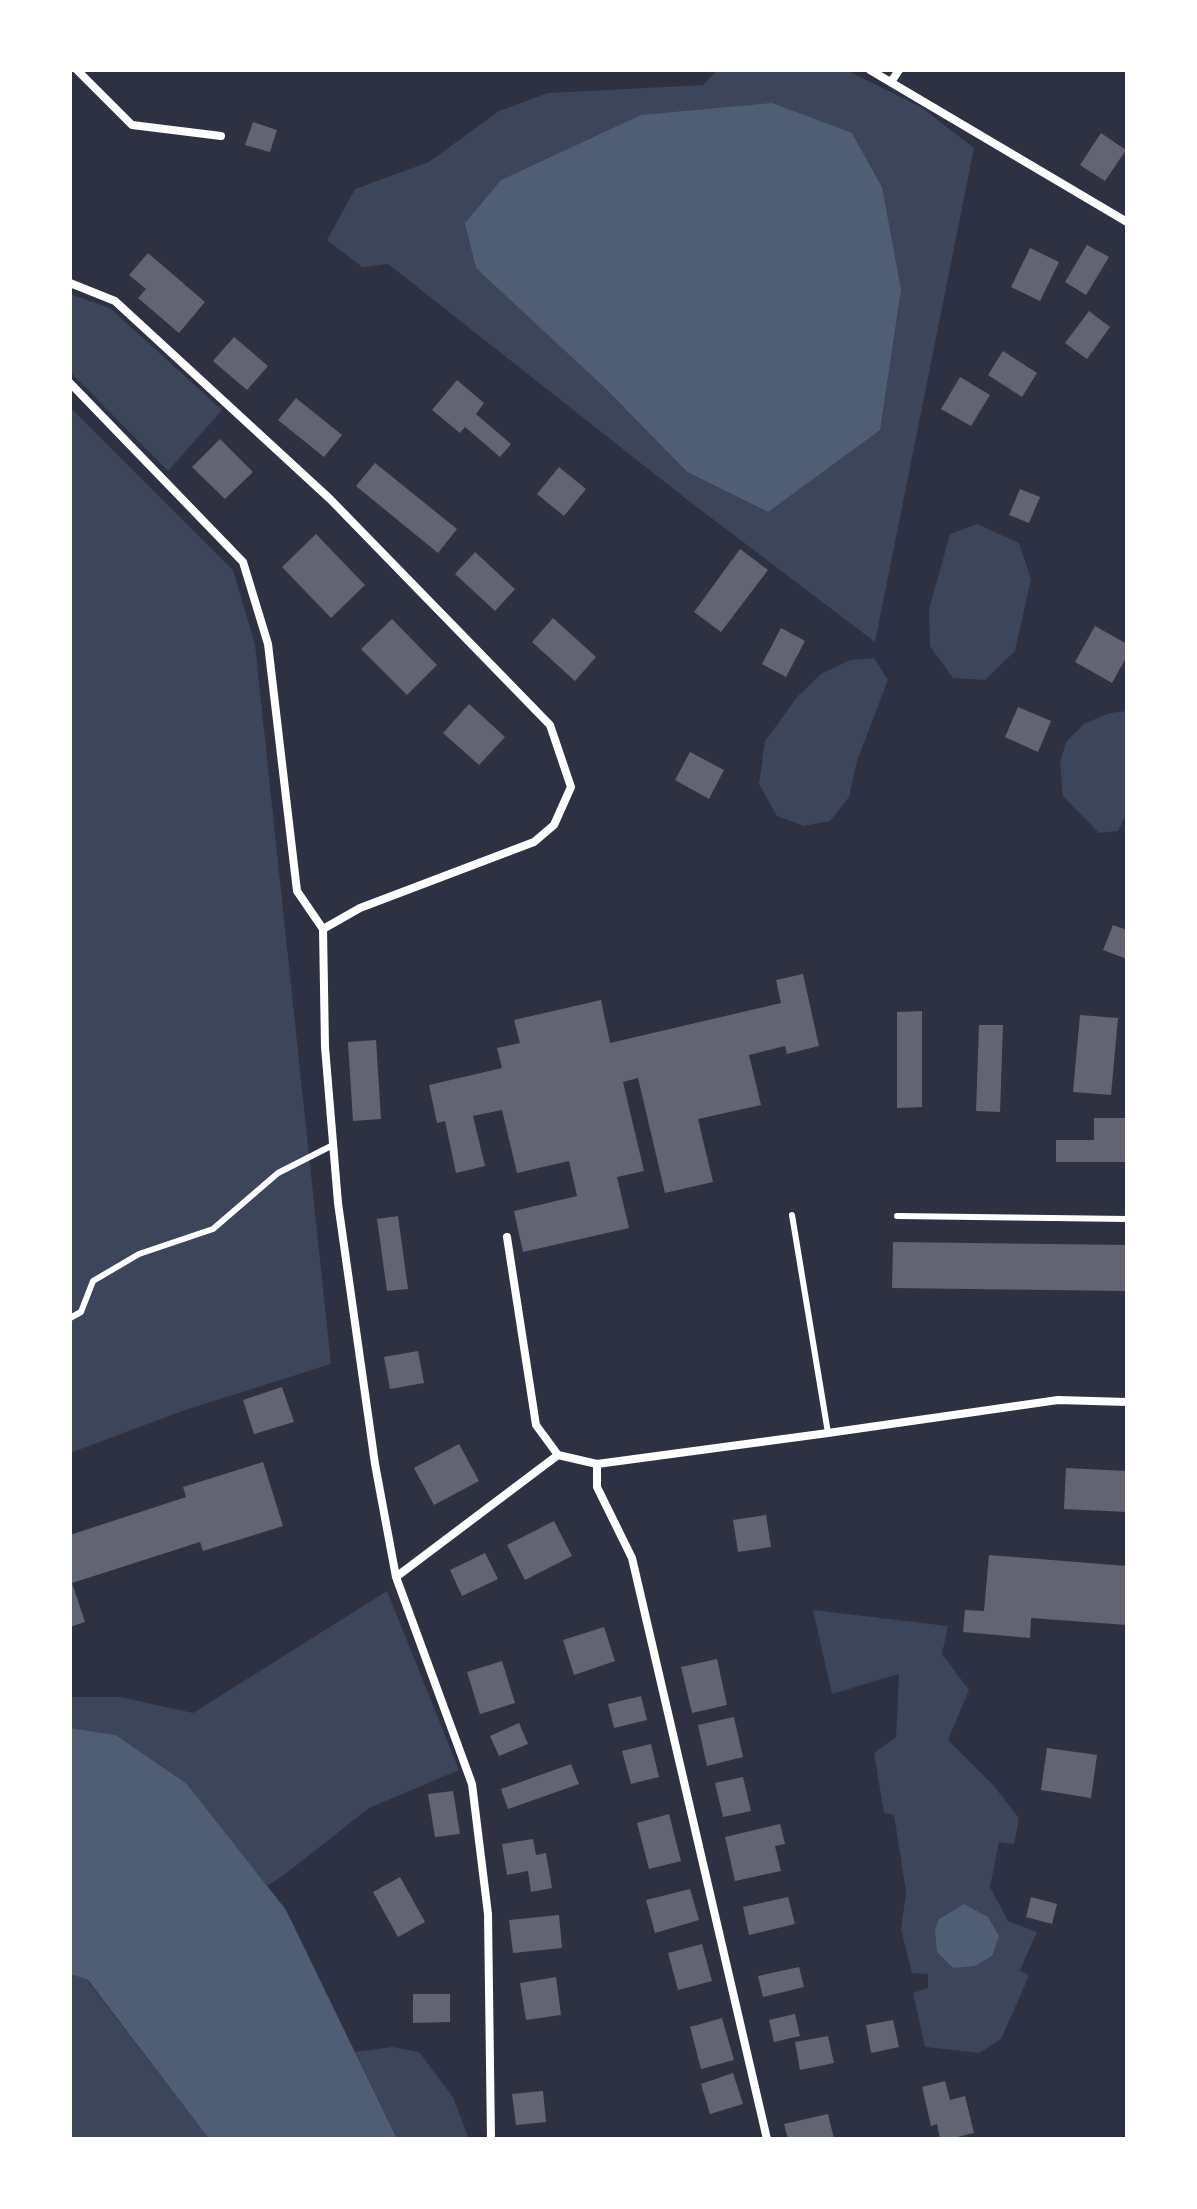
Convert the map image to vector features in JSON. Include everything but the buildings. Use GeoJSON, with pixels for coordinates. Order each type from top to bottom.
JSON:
{"type":"FeatureCollection","features":[{"type":"Feature","properties":{"kind":"street"},"geometry":{"type":"LineString","coordinates":[[77,70],[132,125],[221,136]]}},
{"type":"Feature","properties":{"kind":"street"},"geometry":{"type":"LineString","coordinates":[[870,70],[1127,222]]}},
{"type":"Feature","properties":{"kind":"street"},"geometry":{"type":"LineString","coordinates":[[891,82],[899,70]]}},
{"type":"Feature","properties":{"kind":"street"},"geometry":{"type":"LineString","coordinates":[[70,283],[115,301],[330,499],[550,725],[571,787],[554,825],[534,842],[360,908],[323,929]]}},
{"type":"Feature","properties":{"kind":"street"},"geometry":{"type":"LineString","coordinates":[[70,383],[243,562],[268,644],[297,891],[323,929],[325,1047],[338,1203],[375,1464],[396,1577],[472,1784],[488,1914],[491,2139]]}},
{"type":"Feature","properties":{"kind":"street"},"geometry":{"type":"LineString","coordinates":[[507,1237],[536,1425],[558,1455],[597,1464],[1058,1400],[1127,1402]]}},
{"type":"Feature","properties":{"kind":"street"},"geometry":{"type":"LineString","coordinates":[[396,1577],[558,1455]]}},
{"type":"Feature","properties":{"kind":"street"},"geometry":{"type":"LineString","coordinates":[[597,1464],[597,1487],[632,1558],[767,2139]]}},
{"type":"Feature","properties":{"kind":"lane"},"geometry":{"type":"LineString","coordinates":[[70,1318],[81,1312],[93,1281],[139,1254],[213,1229],[278,1173],[333,1145]]}},
{"type":"Feature","properties":{"kind":"lane"},"geometry":{"type":"LineString","coordinates":[[792,1215],[828,1433]]}},
{"type":"Feature","properties":{"kind":"lane"},"geometry":{"type":"LineString","coordinates":[[897,1216],[1127,1219]]}},
{"type":"Feature","properties":{"kind":"shaded area"},"geometry":{"type":"Polygon","coordinates":[[[717,70],[846,70],[921,107],[974,148],[875,642],[685,498],[388,264],[362,267],[327,240],[355,189],[429,162],[499,111],[548,93],[703,85],[717,70]],[[852,133],[605,388],[687,472],[768,512],[882,187],[852,133]]]}},
{"type":"Feature","properties":{"kind":"shaded area"},"geometry":{"type":"Polygon","coordinates":[[[772,103],[852,133],[882,187],[901,290],[880,430],[768,512],[687,472],[605,388],[476,268],[465,223],[501,180],[641,115],[772,103]]]}},
{"type":"Feature","properties":{"kind":"shaded area"},"geometry":{"type":"Polygon","coordinates":[[[70,294],[110,308],[222,410],[168,471],[70,372],[70,294]]]}},
{"type":"Feature","properties":{"kind":"shaded area"},"geometry":{"type":"Polygon","coordinates":[[[70,407],[233,570],[255,644],[331,1364],[182,1411],[70,1453],[70,407]]]}},
{"type":"Feature","properties":{"kind":"shaded area"},"geometry":{"type":"Polygon","coordinates":[[[977,524],[1019,543],[1031,579],[1015,651],[985,680],[953,678],[930,646],[929,609],[950,534],[977,524]]]}},
{"type":"Feature","properties":{"kind":"shaded area"},"geometry":{"type":"Polygon","coordinates":[[[874,658],[888,680],[857,761],[849,797],[830,821],[804,826],[777,816],[759,784],[765,741],[798,696],[821,674],[850,660],[874,658]]]}},
{"type":"Feature","properties":{"kind":"shaded area"},"geometry":{"type":"Polygon","coordinates":[[[1127,711],[1127,813],[1118,831],[1099,833],[1063,796],[1060,763],[1066,742],[1084,724],[1109,713],[1127,711]]]}},
{"type":"Feature","properties":{"kind":"shaded area"},"geometry":{"type":"Polygon","coordinates":[[[387,1591],[459,1770],[369,1808],[267,1886],[187,1784],[116,1735],[70,1728],[70,1697],[120,1697],[193,1713],[387,1591]]]}},
{"type":"Feature","properties":{"kind":"shaded area"},"geometry":{"type":"Polygon","coordinates":[[[813,1610],[948,1626],[942,1654],[969,1690],[948,1740],[993,1785],[1019,1818],[1014,1844],[999,1842],[990,1887],[1008,1921],[1037,1932],[1020,1970],[1029,1976],[1001,2039],[979,2053],[925,2047],[913,1993],[928,1988],[928,1974],[912,1973],[901,1930],[906,1892],[894,1815],[884,1813],[874,1753],[896,1737],[899,1674],[832,1694],[813,1610]]]}},
{"type":"Feature","properties":{"kind":"shaded area"},"geometry":{"type":"Polygon","coordinates":[[[70,1728],[116,1735],[187,1784],[286,1910],[397,2139],[209,2139],[88,1980],[70,1974],[70,1728]]]}},
{"type":"Feature","properties":{"kind":"shaded area"},"geometry":{"type":"Polygon","coordinates":[[[964,1904],[988,1917],[999,1936],[992,1956],[975,1966],[953,1968],[937,1952],[935,1931],[938,1920],[964,1904]]]}},
{"type":"Feature","properties":{"kind":"shaded area"},"geometry":{"type":"Polygon","coordinates":[[[70,1974],[87,1980],[209,2139],[70,2139],[70,1974]]]}},
{"type":"Feature","properties":{"kind":"shaded area"},"geometry":{"type":"Polygon","coordinates":[[[392,2047],[419,2052],[453,2097],[469,2139],[397,2139],[355,2052],[392,2047]]]}}]}
